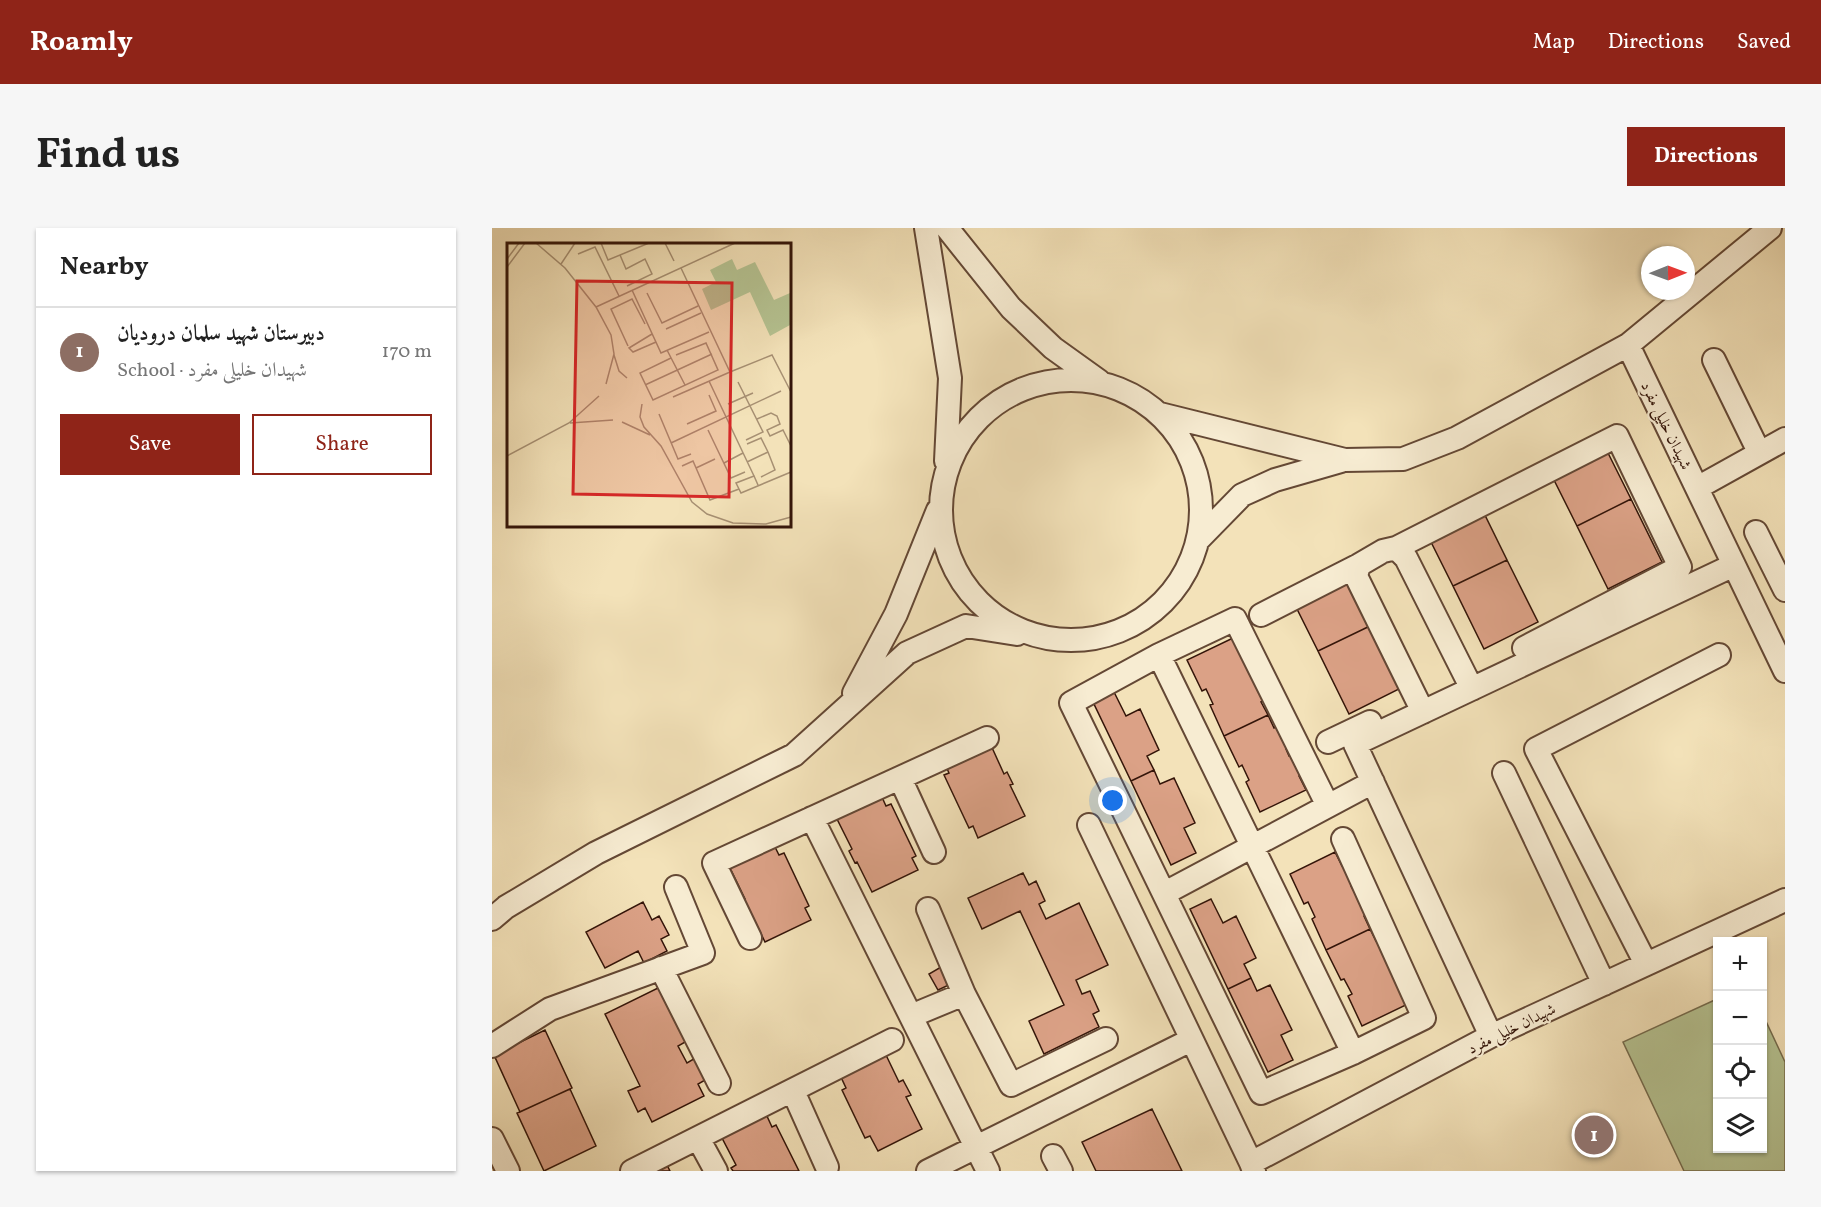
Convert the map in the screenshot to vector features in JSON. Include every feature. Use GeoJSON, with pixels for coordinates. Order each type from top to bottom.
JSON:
{"type":"FeatureCollection","features":[{"type":"Feature","properties":{"kind":"street"},"geometry":{"type":"LineString","coordinates":[[847,707],[896,614],[940,503],[946,470],[950,378],[926,228]]}},
{"type":"Feature","properties":{"kind":"street"},"geometry":{"type":"LineString","coordinates":[[947,228],[1011,308],[1053,348],[1100,382]]}},
{"type":"Feature","properties":{"kind":"street"},"geometry":{"type":"LineString","coordinates":[[1160,414],[1345,460],[1403,459],[1457,438],[1628,345],[1770,228]]}},
{"type":"Feature","properties":{"kind":"street","name":"شهیدان خلیلی مفرد"},"geometry":{"type":"LineString","coordinates":[[1628,345],[1785,671]]}},
{"type":"Feature","properties":{"kind":"street"},"geometry":{"type":"LineString","coordinates":[[1714,360],[1759,452]]}},
{"type":"Feature","properties":{"kind":"street"},"geometry":{"type":"LineString","coordinates":[[492,919],[506,907],[596,853],[794,754],[907,653],[966,626],[1042,639],[1083,641],[1123,631],[1157,609],[1184,578],[1198,540],[1202,506],[1196,472],[1182,440],[1160,414],[1132,394],[1100,382],[1068,379],[1036,383],[1006,396],[980,415],[960,440],[946,470]]}},
{"type":"Feature","properties":{"kind":"street"},"geometry":{"type":"LineString","coordinates":[[1262,615],[1383,551],[1396,548],[1617,436],[1680,567],[1469,683]]}},
{"type":"Feature","properties":{"kind":"street"},"geometry":{"type":"LineString","coordinates":[[1697,488],[1785,439]]}},
{"type":"Feature","properties":{"kind":"street"},"geometry":{"type":"LineString","coordinates":[[1198,540],[1242,495],[1275,480],[1345,460]]}},
{"type":"Feature","properties":{"kind":"street"},"geometry":{"type":"LineString","coordinates":[[940,503],[943,540],[957,574],[978,603],[1008,626],[1042,639]]}},
{"type":"Feature","properties":{"kind":"street"},"geometry":{"type":"LineString","coordinates":[[1756,532],[1785,590]]}},
{"type":"Feature","properties":{"kind":"street"},"geometry":{"type":"LineString","coordinates":[[1396,548],[1406,558],[1469,683]]}},
{"type":"Feature","properties":{"kind":"street"},"geometry":{"type":"LineString","coordinates":[[1359,565],[1356,576],[1420,706]]}},
{"type":"Feature","properties":{"kind":"street"},"geometry":{"type":"LineString","coordinates":[[1328,742],[1420,706],[1734,565]]}},
{"type":"Feature","properties":{"kind":"street"},"geometry":{"type":"LineString","coordinates":[[1328,806],[1235,619],[1159,655],[1071,703],[1261,1093],[1353,1053],[1424,1018],[1343,839]]}},
{"type":"Feature","properties":{"kind":"street"},"geometry":{"type":"LineString","coordinates":[[1159,655],[1353,1053]]}},
{"type":"Feature","properties":{"kind":"street"},"geometry":{"type":"LineString","coordinates":[[1646,964],[1536,749],[1719,655]]}},
{"type":"Feature","properties":{"kind":"street"},"geometry":{"type":"LineString","coordinates":[[1420,706],[1355,744],[1491,1036]]}},
{"type":"Feature","properties":{"kind":"street"},"geometry":{"type":"LineString","coordinates":[[750,938],[714,862],[987,738]]}},
{"type":"Feature","properties":{"kind":"street"},"geometry":{"type":"LineString","coordinates":[[1504,773],[1604,984]]}},
{"type":"Feature","properties":{"kind":"street"},"geometry":{"type":"LineString","coordinates":[[900,778],[934,852]]}},
{"type":"Feature","properties":{"kind":"street"},"geometry":{"type":"LineString","coordinates":[[1165,893],[1373,782]]}},
{"type":"Feature","properties":{"kind":"street"},"geometry":{"type":"LineString","coordinates":[[812,818],[988,1171]]}},
{"type":"Feature","properties":{"kind":"street"},"geometry":{"type":"LineString","coordinates":[[1089,825],[1253,1167]]}},
{"type":"Feature","properties":{"kind":"street"},"geometry":{"type":"LineString","coordinates":[[492,1046],[550,1009],[703,953],[676,886]]}},
{"type":"Feature","properties":{"kind":"street","name":"شهیدان خلیلی مفرد"},"geometry":{"type":"LineString","coordinates":[[1253,1167],[1491,1036],[1785,900]]}},
{"type":"Feature","properties":{"kind":"street"},"geometry":{"type":"LineString","coordinates":[[928,909],[964,994],[1011,1085],[1106,1039]]}},
{"type":"Feature","properties":{"kind":"street"},"geometry":{"type":"LineString","coordinates":[[661,968],[718,1083]]}},
{"type":"Feature","properties":{"kind":"street"},"geometry":{"type":"LineString","coordinates":[[911,1016],[964,994]]}},
{"type":"Feature","properties":{"kind":"street"},"geometry":{"type":"LineString","coordinates":[[632,1171],[892,1040]]}},
{"type":"Feature","properties":{"kind":"street"},"geometry":{"type":"LineString","coordinates":[[928,1171],[1191,1040]]}},
{"type":"Feature","properties":{"kind":"street"},"geometry":{"type":"LineString","coordinates":[[793,1091],[827,1167]]}},
{"type":"Feature","properties":{"kind":"street"},"geometry":{"type":"LineString","coordinates":[[698,1138],[716,1171]]}},
{"type":"Feature","properties":{"kind":"street"},"geometry":{"type":"LineString","coordinates":[[492,1139],[508,1171]]}},
{"type":"Feature","properties":{"kind":"green space"},"geometry":{"type":"Polygon","coordinates":[[[1713,1001],[1713,1153],[1767,1153],[1767,1024],[1785,1062],[1785,1171],[1684,1171],[1623,1042],[1713,1001]]]}},
{"type":"Feature","properties":{"kind":"building"},"geometry":{"type":"Polygon","coordinates":[[[1601,439],[1631,499],[1577,526],[1547,466],[1601,439]]]}},
{"type":"Feature","properties":{"kind":"building"},"geometry":{"type":"Polygon","coordinates":[[[1477,499],[1507,560],[1453,586],[1423,526],[1477,499]]]}},
{"type":"Feature","properties":{"kind":"building"},"geometry":{"type":"Polygon","coordinates":[[[1631,499],[1662,562],[1608,589],[1577,526],[1631,499]]]}},
{"type":"Feature","properties":{"kind":"building"},"geometry":{"type":"Polygon","coordinates":[[[1507,560],[1538,622],[1484,649],[1453,586],[1507,560]]]}},
{"type":"Feature","properties":{"kind":"building"},"geometry":{"type":"Polygon","coordinates":[[[1342,564],[1372,625],[1318,651],[1288,591],[1342,564]]]}},
{"type":"Feature","properties":{"kind":"building"},"geometry":{"type":"Polygon","coordinates":[[[1372,625],[1403,687],[1349,714],[1318,651],[1372,625]]]}},
{"type":"Feature","properties":{"kind":"building"},"geometry":{"type":"Polygon","coordinates":[[[1233,638],[1253,671],[1249,673],[1266,700],[1261,702],[1268,715],[1224,736],[1210,705],[1213,704],[1206,689],[1202,691],[1187,660],[1233,638]]]}},
{"type":"Feature","properties":{"kind":"building"},"geometry":{"type":"Polygon","coordinates":[[[1114,692],[1126,716],[1140,709],[1159,750],[1147,756],[1154,770],[1131,781],[1093,702],[1114,692]]]}},
{"type":"Feature","properties":{"kind":"building"},"geometry":{"type":"Polygon","coordinates":[[[1268,715],[1274,728],[1278,726],[1289,748],[1286,749],[1289,756],[1292,754],[1302,774],[1299,776],[1306,790],[1260,812],[1246,782],[1249,780],[1242,765],[1239,767],[1224,736],[1268,715]]]}},
{"type":"Feature","properties":{"kind":"building"},"geometry":{"type":"Polygon","coordinates":[[[989,741],[1004,774],[1007,772],[1013,784],[1010,785],[1025,816],[978,838],[973,826],[969,828],[944,775],[949,773],[944,762],[989,741]]]}},
{"type":"Feature","properties":{"kind":"building"},"geometry":{"type":"Polygon","coordinates":[[[1154,770],[1160,784],[1174,778],[1195,823],[1184,828],[1196,853],[1171,865],[1131,781],[1154,770]]]}},
{"type":"Feature","properties":{"kind":"building"},"geometry":{"type":"Polygon","coordinates":[[[881,795],[886,806],[891,804],[916,856],[912,858],[918,870],[872,892],[849,851],[852,849],[836,817],[881,795]]]}},
{"type":"Feature","properties":{"kind":"building"},"geometry":{"type":"Polygon","coordinates":[[[774,845],[779,855],[784,853],[809,906],[805,908],[811,920],[765,942],[750,911],[748,913],[742,901],[745,899],[729,866],[774,845]]]}},
{"type":"Feature","properties":{"kind":"building"},"geometry":{"type":"Polygon","coordinates":[[[1335,852],[1342,866],[1345,864],[1355,885],[1351,886],[1355,893],[1358,892],[1368,914],[1364,916],[1370,929],[1326,950],[1312,919],[1315,917],[1308,902],[1304,904],[1290,874],[1335,852]]]}},
{"type":"Feature","properties":{"kind":"building"},"geometry":{"type":"Polygon","coordinates":[[[1023,873],[1029,885],[1036,881],[1045,901],[1039,904],[1046,919],[1079,903],[1108,965],[1076,980],[1082,994],[1090,991],[1099,1011],[1093,1014],[1099,1027],[1044,1054],[1029,1021],[1064,1005],[1020,911],[982,929],[968,898],[1023,873]]]}},
{"type":"Feature","properties":{"kind":"building"},"geometry":{"type":"Polygon","coordinates":[[[1211,899],[1223,923],[1236,916],[1256,958],[1244,964],[1251,978],[1228,989],[1190,909],[1211,899]]]}},
{"type":"Feature","properties":{"kind":"building"},"geometry":{"type":"Polygon","coordinates":[[[643,902],[652,920],[659,916],[669,935],[661,939],[667,951],[644,963],[638,951],[605,968],[586,932],[643,902]]]}},
{"type":"Feature","properties":{"kind":"building"},"geometry":{"type":"Polygon","coordinates":[[[1370,929],[1376,941],[1380,939],[1408,1004],[1362,1026],[1348,996],[1352,994],[1344,979],[1341,980],[1326,950],[1370,929]]]}},
{"type":"Feature","properties":{"kind":"building"},"geometry":{"type":"Polygon","coordinates":[[[941,967],[951,984],[938,990],[929,974],[941,967]]]}},
{"type":"Feature","properties":{"kind":"building"},"geometry":{"type":"Polygon","coordinates":[[[1251,978],[1257,991],[1270,985],[1292,1030],[1281,1035],[1293,1060],[1268,1072],[1228,989],[1251,978]]]}},
{"type":"Feature","properties":{"kind":"building"},"geometry":{"type":"Polygon","coordinates":[[[660,987],[687,1041],[678,1046],[687,1063],[697,1057],[707,1079],[698,1084],[704,1096],[652,1122],[645,1108],[638,1112],[628,1091],[640,1086],[605,1014],[660,987]]]}},
{"type":"Feature","properties":{"kind":"building"},"geometry":{"type":"Polygon","coordinates":[[[545,1030],[572,1088],[520,1112],[494,1055],[545,1030]]]}},
{"type":"Feature","properties":{"kind":"building"},"geometry":{"type":"Polygon","coordinates":[[[885,1053],[899,1082],[903,1080],[911,1095],[906,1097],[922,1129],[878,1151],[870,1136],[865,1138],[842,1090],[846,1088],[840,1075],[885,1053]]]}},
{"type":"Feature","properties":{"kind":"building"},"geometry":{"type":"Polygon","coordinates":[[[570,1089],[596,1146],[544,1171],[517,1113],[570,1089]]]}},
{"type":"Feature","properties":{"kind":"building"},"geometry":{"type":"Polygon","coordinates":[[[1152,1109],[1182,1171],[1096,1171],[1082,1142],[1152,1109]]]}},
{"type":"Feature","properties":{"kind":"building"},"geometry":{"type":"Polygon","coordinates":[[[766,1114],[772,1127],[776,1125],[799,1171],[733,1171],[731,1168],[736,1165],[721,1136],[766,1114]]]}},
{"type":"Feature","properties":{"kind":"building"},"geometry":{"type":"Polygon","coordinates":[[[665,1161],[670,1171],[645,1171],[665,1161]]]}},
{"type":"Feature","properties":{"kind":"place","name":"دبیرستان شهید سلمان درودیان"},"geometry":{"type":"Point","coordinates":[1594,1135]}}]}
